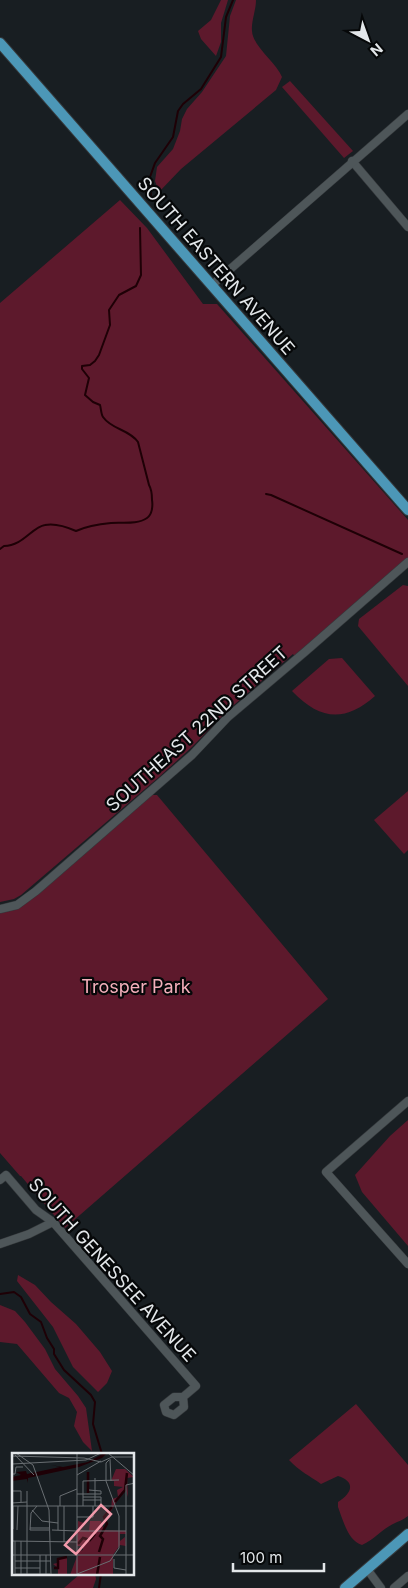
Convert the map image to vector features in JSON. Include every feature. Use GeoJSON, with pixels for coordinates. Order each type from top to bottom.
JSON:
{"type":"FeatureCollection","features":[{"type":"Feature","properties":{"kind":"main road","name":"SOUTH EASTERN AVENUE"},"geometry":{"type":"LineString","coordinates":[[0,43],[408,510]]}},
{"type":"Feature","properties":{"kind":"main road"},"geometry":{"type":"LineString","coordinates":[[345,1588],[408,1534]]}},
{"type":"Feature","properties":{"kind":"street"},"geometry":{"type":"LineString","coordinates":[[212,285],[408,114]]}},
{"type":"Feature","properties":{"kind":"street"},"geometry":{"type":"LineString","coordinates":[[352,161],[408,227]]}},
{"type":"Feature","properties":{"kind":"street","name":"SOUTHEAST 22ND STREET"},"geometry":{"type":"LineString","coordinates":[[0,909],[17,905],[36,891],[192,755],[228,717],[408,562]]}},
{"type":"Feature","properties":{"kind":"street"},"geometry":{"type":"LineString","coordinates":[[408,1101],[326,1172],[408,1264]]}},
{"type":"Feature","properties":{"kind":"street","name":"SOUTH GENESSEE AVENUE"},"geometry":{"type":"LineString","coordinates":[[3,1178],[36,1210],[53,1222],[196,1386],[183,1397]]}},
{"type":"Feature","properties":{"kind":"street"},"geometry":{"type":"LineString","coordinates":[[0,1244],[29,1234],[53,1222]]}},
{"type":"Feature","properties":{"kind":"street"},"geometry":{"type":"LineString","coordinates":[[367,1569],[381,1588]]}},
{"type":"Feature","properties":{"kind":"street"},"geometry":{"type":"LineString","coordinates":[[394,1588],[408,1576]]}},
{"type":"Feature","properties":{"kind":"green space"},"geometry":{"type":"Polygon","coordinates":[[[221,0],[228,0],[221,23],[221,42],[216,56],[201,39],[198,31],[211,20],[221,0]]]}},
{"type":"Feature","properties":{"kind":"green space"},"geometry":{"type":"Polygon","coordinates":[[[236,0],[256,0],[252,27],[253,37],[282,77],[276,90],[181,169],[159,192],[155,181],[157,167],[173,149],[187,109],[202,92],[226,56],[230,16],[236,0]]]}},
{"type":"Feature","properties":{"kind":"green space"},"geometry":{"type":"Polygon","coordinates":[[[290,81],[353,151],[344,158],[282,87],[290,81]]]}},
{"type":"Feature","properties":{"kind":"green space"},"geometry":{"type":"Polygon","coordinates":[[[120,200],[147,228],[203,304],[217,304],[408,520],[408,559],[295,657],[293,654],[228,710],[159,777],[21,895],[14,899],[0,902],[0,303],[120,200]]]}},
{"type":"Feature","properties":{"kind":"green space"},"geometry":{"type":"Polygon","coordinates":[[[403,585],[408,586],[408,686],[358,626],[359,619],[403,585]]]}},
{"type":"Feature","properties":{"kind":"green space"},"geometry":{"type":"Polygon","coordinates":[[[342,658],[375,696],[364,705],[353,711],[332,714],[312,708],[292,691],[329,659],[342,658]]]}},
{"type":"Feature","properties":{"kind":"green space"},"geometry":{"type":"Polygon","coordinates":[[[408,791],[408,850],[404,854],[374,820],[408,791]]]}},
{"type":"Feature","properties":{"kind":"green space","name":"Trosper Park"},"geometry":{"type":"Polygon","coordinates":[[[152,795],[157,795],[328,999],[65,1228],[0,1153],[0,912],[21,907],[152,795]]]}},
{"type":"Feature","properties":{"kind":"green space"},"geometry":{"type":"Polygon","coordinates":[[[408,1120],[408,1246],[362,1192],[355,1175],[390,1136],[408,1120]]]}},
{"type":"Feature","properties":{"kind":"green space"},"geometry":{"type":"Polygon","coordinates":[[[18,1275],[35,1285],[76,1324],[100,1352],[112,1371],[107,1383],[98,1392],[73,1367],[53,1327],[17,1281],[18,1275]]]}},
{"type":"Feature","properties":{"kind":"green space"},"geometry":{"type":"Polygon","coordinates":[[[0,1305],[15,1311],[25,1322],[45,1349],[55,1369],[86,1408],[92,1451],[83,1442],[74,1426],[77,1412],[69,1398],[59,1393],[17,1344],[0,1342],[0,1305]]]}},
{"type":"Feature","properties":{"kind":"green space"},"geometry":{"type":"Polygon","coordinates":[[[356,1404],[408,1465],[408,1516],[389,1526],[362,1545],[357,1543],[350,1535],[338,1507],[338,1502],[349,1492],[350,1485],[348,1481],[338,1476],[321,1484],[289,1460],[356,1404]]]}},
{"type":"Feature","properties":{"kind":"green space"},"geometry":{"type":"Polygon","coordinates":[[[78,1576],[95,1576],[93,1588],[64,1588],[78,1576]]]}},
{"type":"Feature","properties":{"kind":"waterway"},"geometry":{"type":"LineString","coordinates":[[151,199],[150,177],[155,163],[173,137],[178,111],[183,104],[201,89],[221,57],[226,17],[233,0]]}},
{"type":"Feature","properties":{"kind":"waterway"},"geometry":{"type":"LineString","coordinates":[[0,549],[17,543],[40,526],[57,525],[76,531],[102,524],[139,522],[149,517],[151,513],[152,492],[138,442],[130,434],[111,425],[102,416],[100,405],[85,395],[89,378],[82,369],[82,366],[90,365],[99,355],[110,325],[109,310],[119,295],[136,286],[141,275],[140,228]]}},
{"type":"Feature","properties":{"kind":"waterway"},"geometry":{"type":"LineString","coordinates":[[266,494],[402,554]]}},
{"type":"Feature","properties":{"kind":"waterway"},"geometry":{"type":"LineString","coordinates":[[0,1294],[14,1292],[21,1297],[30,1314],[41,1322],[47,1338],[54,1349],[54,1354],[64,1370],[91,1395],[95,1402],[93,1424],[102,1453]]}},
{"type":"Feature","properties":{"kind":"waterway"},"geometry":{"type":"LineString","coordinates":[[99,1588],[101,1576]]}}]}
